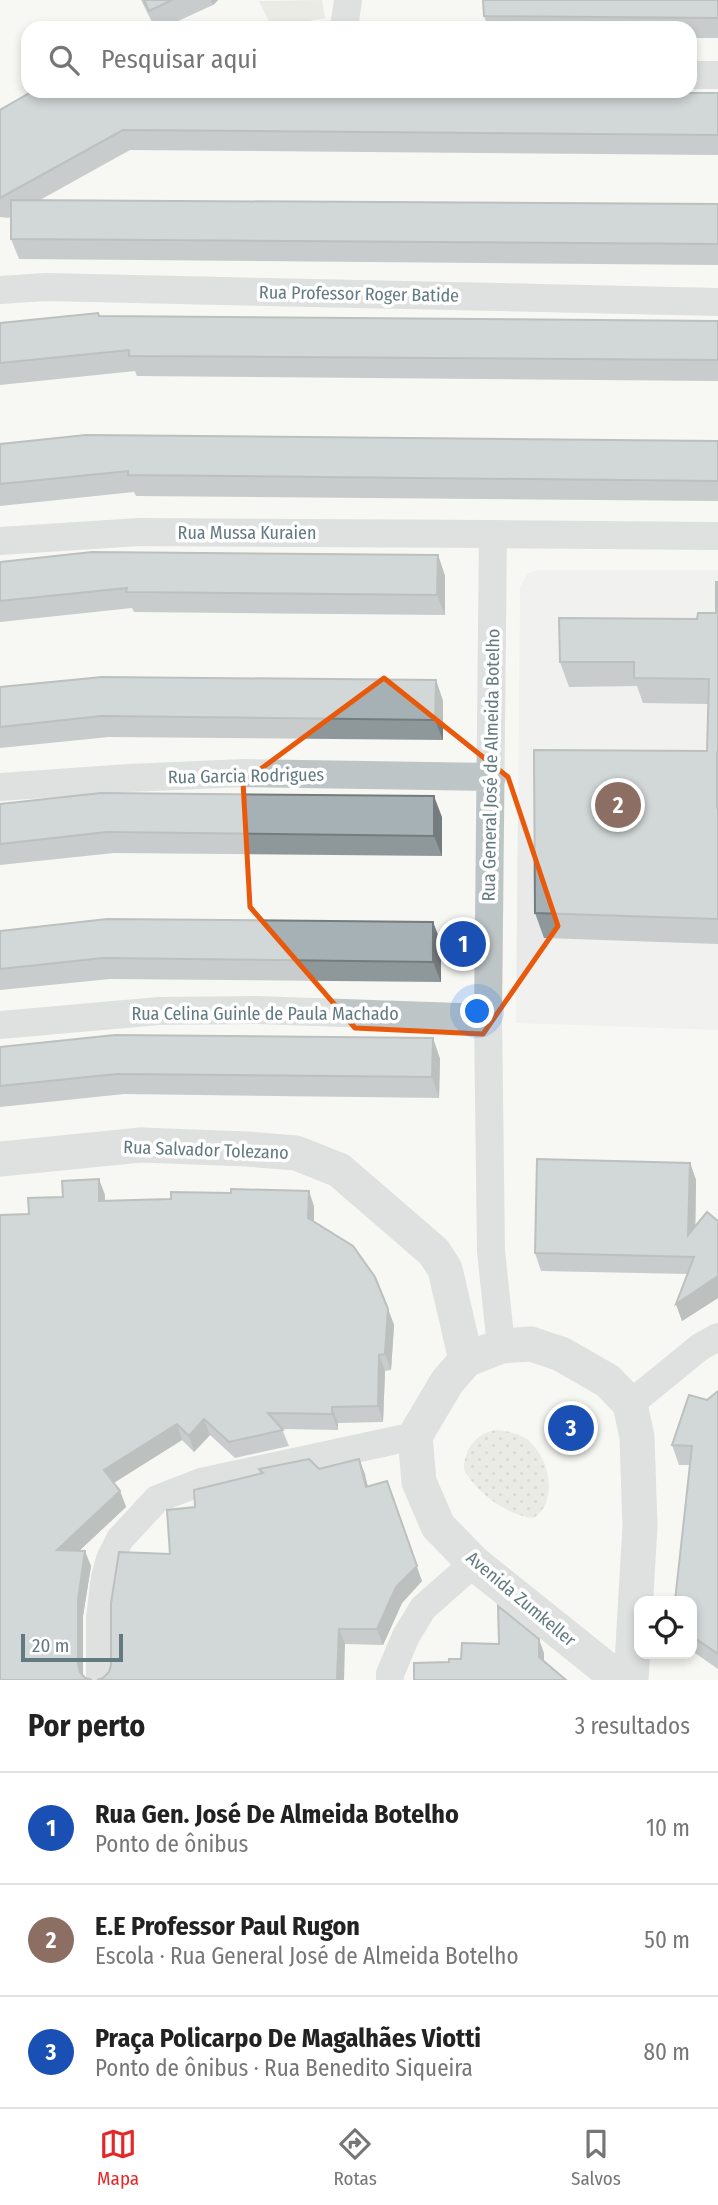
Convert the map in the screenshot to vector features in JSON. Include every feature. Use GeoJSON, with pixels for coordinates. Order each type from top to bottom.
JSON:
{"type":"FeatureCollection","features":[{"type":"Feature","properties":{"kind":"street"},"geometry":{"type":"LineString","coordinates":[[345,21],[348,0]]}},
{"type":"Feature","properties":{"kind":"street"},"geometry":{"type":"LineString","coordinates":[[697,75],[718,75]]}},
{"type":"Feature","properties":{"kind":"street","name":"Rua Professor Roger Batide"},"geometry":{"type":"LineString","coordinates":[[0,290],[46,287],[718,302]]}},
{"type":"Feature","properties":{"kind":"street","name":"Rua Mussa Kuraien"},"geometry":{"type":"LineString","coordinates":[[0,541],[139,532],[494,534]]}},
{"type":"Feature","properties":{"kind":"street"},"geometry":{"type":"LineString","coordinates":[[494,534],[718,536]]}},
{"type":"Feature","properties":{"kind":"street","name":"Rua General José de Almeida Botelho"},"geometry":{"type":"LineString","coordinates":[[494,534],[488,1017],[491,1251],[500,1346]]}},
{"type":"Feature","properties":{"kind":"street","name":"Rua Garcia Rodrigues"},"geometry":{"type":"LineString","coordinates":[[0,787],[245,773],[492,777]]}},
{"type":"Feature","properties":{"kind":"street","name":"Rua Celina Guinle de Paula Machado"},"geometry":{"type":"LineString","coordinates":[[0,1025],[159,1011],[257,1010],[488,1017]]}},
{"type":"Feature","properties":{"kind":"street","name":"Rua Salvador Tolezano"},"geometry":{"type":"LineString","coordinates":[[0,1159],[141,1145],[296,1153],[339,1170],[434,1252],[445,1269],[466,1360]]}},
{"type":"Feature","properties":{"kind":"street"},"geometry":{"type":"LineString","coordinates":[[630,1404],[699,1347],[718,1336]]}},
{"type":"Feature","properties":{"kind":"street"},"geometry":{"type":"LineString","coordinates":[[100,1680],[100,1618],[110,1559],[120,1539],[157,1499],[201,1482],[415,1436],[447,1382],[466,1360],[500,1346],[531,1344],[561,1354],[608,1381],[630,1404],[637,1437],[640,1526],[631,1680]]}},
{"type":"Feature","properties":{"kind":"street","name":"Avenida Zumkeller"},"geometry":{"type":"LineString","coordinates":[[415,1436],[419,1482],[438,1526],[474,1563],[620,1680]]}},
{"type":"Feature","properties":{"kind":"street"},"geometry":{"type":"LineString","coordinates":[[390,1680],[406,1636],[423,1608],[474,1563]]}},
{"type":"Feature","properties":{"kind":"highlighted area"},"geometry":{"type":"Polygon","coordinates":[[[384,678],[508,777],[558,926],[483,1034],[355,1028],[250,907],[243,782],[384,678]]]}},
{"type":"Feature","properties":{"kind":"shaded area"},"geometry":{"type":"Polygon","coordinates":[[[322,0],[325,18],[309,21],[269,21],[259,1],[322,0]]]}},
{"type":"Feature","properties":{"kind":"shaded area"},"geometry":{"type":"Polygon","coordinates":[[[537,570],[718,570],[718,1030],[516,1023],[520,587],[527,574],[537,570]]]}},
{"type":"Feature","properties":{"kind":"shaded area"},"geometry":{"type":"Polygon","coordinates":[[[496,1430],[513,1433],[528,1440],[546,1468],[549,1490],[547,1501],[534,1518],[514,1513],[494,1502],[476,1486],[464,1469],[466,1455],[472,1443],[496,1430]]]}},
{"type":"Feature","properties":{"kind":"building"},"geometry":{"type":"Polygon","coordinates":[[[144,0],[172,0],[149,11],[144,0]]]}},
{"type":"Feature","properties":{"kind":"building"},"geometry":{"type":"Polygon","coordinates":[[[483,0],[718,0],[718,18],[484,16],[483,0]]]}},
{"type":"Feature","properties":{"kind":"building"},"geometry":{"type":"Polygon","coordinates":[[[697,93],[718,93],[718,135],[123,130],[0,198],[0,110],[21,98],[697,98],[697,93]]]}},
{"type":"Feature","properties":{"kind":"building"},"geometry":{"type":"Polygon","coordinates":[[[11,200],[718,204],[718,244],[11,239],[11,200]]]}},
{"type":"Feature","properties":{"kind":"building"},"geometry":{"type":"Polygon","coordinates":[[[98,313],[99,316],[718,321],[718,360],[129,356],[129,350],[0,363],[0,323],[98,313]]]}},
{"type":"Feature","properties":{"kind":"building"},"geometry":{"type":"Polygon","coordinates":[[[86,435],[718,441],[718,481],[128,475],[128,471],[0,484],[0,444],[86,435]]]}},
{"type":"Feature","properties":{"kind":"building"},"geometry":{"type":"Polygon","coordinates":[[[92,552],[438,555],[437,595],[126,592],[127,588],[0,601],[0,562],[92,552]]]}},
{"type":"Feature","properties":{"kind":"building"},"geometry":{"type":"Polygon","coordinates":[[[716,582],[718,919],[535,913],[534,750],[707,751],[709,679],[634,678],[634,662],[560,662],[559,618],[697,619],[698,613],[716,613],[716,582]]]}},
{"type":"Feature","properties":{"kind":"building"},"geometry":{"type":"Polygon","coordinates":[[[102,677],[436,680],[435,720],[101,716],[0,727],[0,687],[102,677]]]}},
{"type":"Feature","properties":{"kind":"building"},"geometry":{"type":"Polygon","coordinates":[[[101,793],[434,796],[434,836],[107,832],[0,844],[0,804],[101,793]]]}},
{"type":"Feature","properties":{"kind":"building"},"geometry":{"type":"Polygon","coordinates":[[[107,919],[433,922],[433,962],[103,958],[0,969],[0,931],[107,919]]]}},
{"type":"Feature","properties":{"kind":"building"},"geometry":{"type":"Polygon","coordinates":[[[115,1035],[433,1038],[432,1077],[117,1074],[0,1086],[0,1047],[115,1035]]]}},
{"type":"Feature","properties":{"kind":"building"},"geometry":{"type":"Polygon","coordinates":[[[537,1159],[690,1163],[688,1235],[707,1212],[718,1221],[718,1276],[676,1304],[694,1257],[535,1253],[537,1159]]]}},
{"type":"Feature","properties":{"kind":"building"},"geometry":{"type":"Polygon","coordinates":[[[99,1179],[99,1201],[171,1199],[171,1192],[231,1193],[231,1189],[309,1191],[308,1218],[353,1246],[375,1277],[388,1309],[385,1354],[379,1355],[378,1406],[332,1407],[332,1414],[268,1413],[283,1430],[229,1442],[204,1419],[189,1436],[177,1424],[104,1470],[120,1491],[57,1550],[85,1551],[78,1600],[78,1664],[85,1678],[92,1680],[0,1680],[0,1215],[29,1214],[28,1198],[63,1197],[62,1181],[99,1179]]]}},
{"type":"Feature","properties":{"kind":"building"},"geometry":{"type":"Polygon","coordinates":[[[718,1391],[718,1654],[697,1639],[697,1596],[676,1596],[692,1446],[672,1445],[689,1395],[707,1400],[718,1391]]]}},
{"type":"Feature","properties":{"kind":"building"},"geometry":{"type":"Polygon","coordinates":[[[309,1459],[319,1469],[359,1459],[366,1487],[387,1481],[417,1566],[396,1587],[377,1629],[339,1629],[337,1680],[97,1680],[109,1672],[111,1665],[111,1603],[119,1552],[170,1554],[167,1510],[195,1507],[194,1490],[263,1473],[259,1469],[309,1459]]]}},
{"type":"Feature","properties":{"kind":"building"},"geometry":{"type":"Polygon","coordinates":[[[498,1606],[539,1639],[539,1657],[566,1680],[414,1680],[414,1663],[461,1659],[462,1643],[499,1644],[498,1606]]]}},
{"type":"Feature","properties":{"kind":"place","name":"E.E Professor Paul Rugon"},"geometry":{"type":"Point","coordinates":[618,805]}},
{"type":"Feature","properties":{"kind":"place","name":"Rua Gen. José De Almeida Botelho"},"geometry":{"type":"Point","coordinates":[463,944]}},
{"type":"Feature","properties":{"kind":"place","name":"Praça Policarpo De Magalhães Viotti"},"geometry":{"type":"Point","coordinates":[571,1428]}}]}
